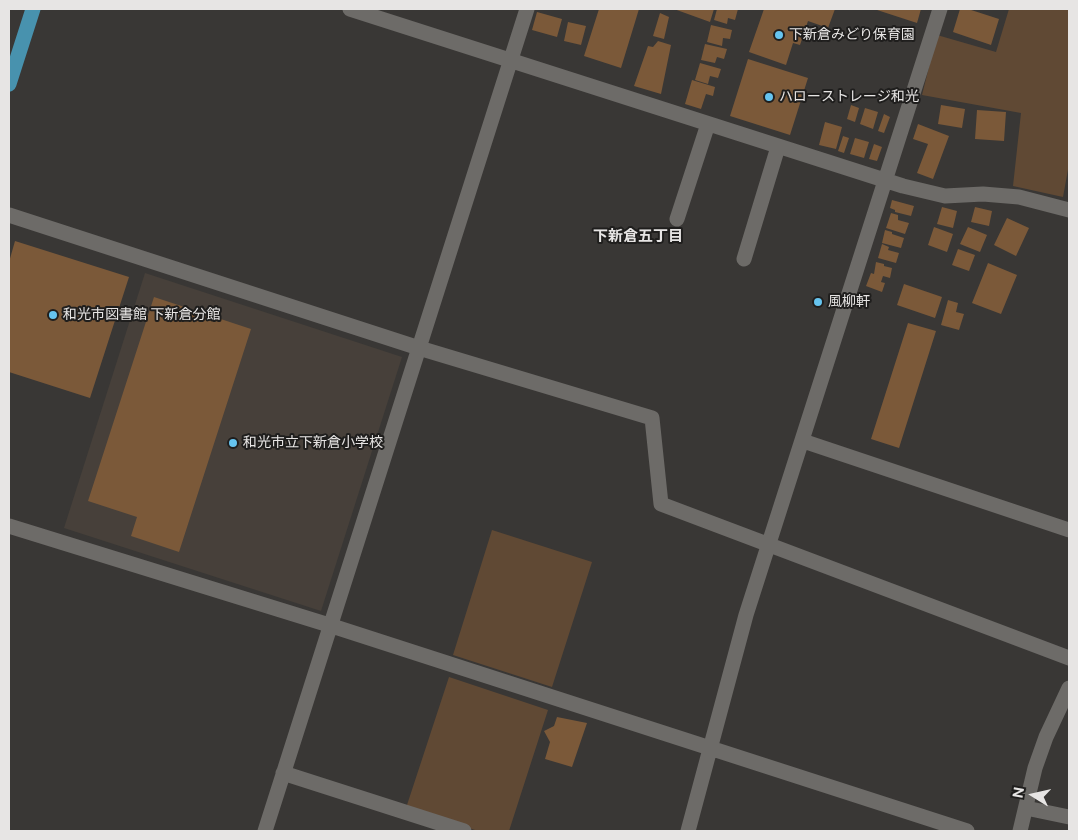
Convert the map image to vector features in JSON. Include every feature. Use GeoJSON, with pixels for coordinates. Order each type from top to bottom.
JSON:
{"type":"FeatureCollection","features":[{"type":"Feature","properties":{"kind":"main road"},"geometry":{"type":"LineString","coordinates":[[9,84],[33,9]]}},
{"type":"Feature","properties":{"kind":"street"},"geometry":{"type":"LineString","coordinates":[[350,9],[886,180],[945,196],[984,194],[1019,197],[1069,210]]}},
{"type":"Feature","properties":{"kind":"street"},"geometry":{"type":"LineString","coordinates":[[264,831],[527,9]]}},
{"type":"Feature","properties":{"kind":"street"},"geometry":{"type":"LineString","coordinates":[[688,831],[746,615],[940,9]]}},
{"type":"Feature","properties":{"kind":"street"},"geometry":{"type":"LineString","coordinates":[[677,219],[708,124]]}},
{"type":"Feature","properties":{"kind":"street"},"geometry":{"type":"LineString","coordinates":[[744,259],[778,147]]}},
{"type":"Feature","properties":{"kind":"street"},"geometry":{"type":"LineString","coordinates":[[9,215],[419,348],[652,418],[661,504],[1069,658]]}},
{"type":"Feature","properties":{"kind":"street"},"geometry":{"type":"LineString","coordinates":[[802,441],[1069,530]]}},
{"type":"Feature","properties":{"kind":"street"},"geometry":{"type":"LineString","coordinates":[[9,526],[329,625],[967,831]]}},
{"type":"Feature","properties":{"kind":"street"},"geometry":{"type":"LineString","coordinates":[[1020,831],[1035,768],[1046,737],[1069,688]]}},
{"type":"Feature","properties":{"kind":"street"},"geometry":{"type":"LineString","coordinates":[[283,773],[464,831]]}},
{"type":"Feature","properties":{"kind":"street"},"geometry":{"type":"LineString","coordinates":[[1026,808],[1069,817]]}},
{"type":"Feature","properties":{"kind":"shaded area"},"geometry":{"type":"Polygon","coordinates":[[[1009,9],[1069,9],[1069,164],[1063,197],[1013,186],[1021,113],[922,95],[937,35],[996,52],[1009,9]]]}},
{"type":"Feature","properties":{"kind":"shaded area","name":"和光市立下新倉小学校"},"geometry":{"type":"Polygon","coordinates":[[[145,273],[402,357],[321,611],[64,528],[145,273]]]}},
{"type":"Feature","properties":{"kind":"shaded area"},"geometry":{"type":"Polygon","coordinates":[[[492,530],[592,562],[552,687],[453,655],[492,530]]]}},
{"type":"Feature","properties":{"kind":"shaded area"},"geometry":{"type":"Polygon","coordinates":[[[449,677],[548,710],[509,831],[478,831],[406,808],[449,677]]]}},
{"type":"Feature","properties":{"kind":"building"},"geometry":{"type":"Polygon","coordinates":[[[599,9],[639,9],[621,68],[584,56],[599,9]]]}},
{"type":"Feature","properties":{"kind":"building"},"geometry":{"type":"Polygon","coordinates":[[[674,9],[714,9],[710,22],[674,9]]]}},
{"type":"Feature","properties":{"kind":"building"},"geometry":{"type":"Polygon","coordinates":[[[717,9],[738,9],[735,20],[728,18],[727,24],[714,20],[717,9]]]}},
{"type":"Feature","properties":{"kind":"building","name":"下新倉みどり保育園"},"geometry":{"type":"Polygon","coordinates":[[[764,9],[835,9],[828,28],[808,21],[800,45],[793,43],[786,65],[749,52],[764,9]]]}},
{"type":"Feature","properties":{"kind":"building"},"geometry":{"type":"Polygon","coordinates":[[[874,9],[921,9],[917,23],[874,9]]]}},
{"type":"Feature","properties":{"kind":"building"},"geometry":{"type":"Polygon","coordinates":[[[960,9],[968,9],[999,19],[991,45],[953,32],[960,9]]]}},
{"type":"Feature","properties":{"kind":"building"},"geometry":{"type":"Polygon","coordinates":[[[537,12],[562,19],[557,37],[532,30],[537,12]]]}},
{"type":"Feature","properties":{"kind":"building"},"geometry":{"type":"Polygon","coordinates":[[[660,13],[669,17],[664,39],[653,36],[660,13]]]}},
{"type":"Feature","properties":{"kind":"building"},"geometry":{"type":"Polygon","coordinates":[[[568,22],[586,26],[581,45],[564,41],[568,22]]]}},
{"type":"Feature","properties":{"kind":"building"},"geometry":{"type":"Polygon","coordinates":[[[711,25],[732,30],[730,39],[723,38],[722,46],[707,42],[711,25]]]}},
{"type":"Feature","properties":{"kind":"building"},"geometry":{"type":"Polygon","coordinates":[[[658,41],[671,45],[661,94],[634,86],[648,46],[653,47],[658,41]]]}},
{"type":"Feature","properties":{"kind":"building"},"geometry":{"type":"Polygon","coordinates":[[[705,44],[727,49],[724,59],[717,57],[715,63],[701,60],[705,44]]]}},
{"type":"Feature","properties":{"kind":"building","name":"ハローストレージ和光"},"geometry":{"type":"Polygon","coordinates":[[[748,59],[808,78],[790,135],[730,116],[748,59]]]}},
{"type":"Feature","properties":{"kind":"building"},"geometry":{"type":"Polygon","coordinates":[[[700,63],[721,69],[718,78],[710,76],[708,84],[695,80],[700,63]]]}},
{"type":"Feature","properties":{"kind":"building"},"geometry":{"type":"Polygon","coordinates":[[[692,80],[715,87],[713,96],[706,94],[701,109],[685,104],[692,80]]]}},
{"type":"Feature","properties":{"kind":"building"},"geometry":{"type":"Polygon","coordinates":[[[851,105],[859,108],[855,122],[847,119],[851,105]]]}},
{"type":"Feature","properties":{"kind":"building"},"geometry":{"type":"Polygon","coordinates":[[[941,105],[965,109],[962,128],[938,124],[941,105]]]}},
{"type":"Feature","properties":{"kind":"building"},"geometry":{"type":"Polygon","coordinates":[[[865,108],[878,112],[873,129],[860,124],[865,108]]]}},
{"type":"Feature","properties":{"kind":"building"},"geometry":{"type":"Polygon","coordinates":[[[977,110],[1006,112],[1004,141],[975,139],[977,110]]]}},
{"type":"Feature","properties":{"kind":"building"},"geometry":{"type":"Polygon","coordinates":[[[884,114],[890,117],[884,133],[878,131],[884,114]]]}},
{"type":"Feature","properties":{"kind":"building"},"geometry":{"type":"Polygon","coordinates":[[[825,122],[842,127],[836,149],[819,145],[825,122]]]}},
{"type":"Feature","properties":{"kind":"building"},"geometry":{"type":"Polygon","coordinates":[[[918,124],[949,136],[933,179],[917,173],[928,144],[913,139],[918,124]]]}},
{"type":"Feature","properties":{"kind":"building"},"geometry":{"type":"Polygon","coordinates":[[[843,136],[849,138],[844,153],[838,151],[843,136]]]}},
{"type":"Feature","properties":{"kind":"building"},"geometry":{"type":"Polygon","coordinates":[[[855,138],[869,142],[864,158],[850,154],[855,138]]]}},
{"type":"Feature","properties":{"kind":"building"},"geometry":{"type":"Polygon","coordinates":[[[874,144],[882,147],[877,161],[869,159],[874,144]]]}},
{"type":"Feature","properties":{"kind":"building"},"geometry":{"type":"Polygon","coordinates":[[[892,200],[914,206],[911,216],[895,212],[895,210],[890,208],[892,200]]]}},
{"type":"Feature","properties":{"kind":"building"},"geometry":{"type":"Polygon","coordinates":[[[942,207],[957,211],[953,228],[937,224],[942,207]]]}},
{"type":"Feature","properties":{"kind":"building"},"geometry":{"type":"Polygon","coordinates":[[[975,207],[992,211],[989,226],[971,222],[975,207]]]}},
{"type":"Feature","properties":{"kind":"building"},"geometry":{"type":"Polygon","coordinates":[[[891,213],[898,215],[898,220],[909,223],[905,234],[886,228],[891,213]]]}},
{"type":"Feature","properties":{"kind":"building"},"geometry":{"type":"Polygon","coordinates":[[[1007,218],[1029,228],[1016,256],[994,245],[1007,218]]]}},
{"type":"Feature","properties":{"kind":"building"},"geometry":{"type":"Polygon","coordinates":[[[934,227],[953,234],[947,252],[928,245],[934,227]]]}},
{"type":"Feature","properties":{"kind":"building"},"geometry":{"type":"Polygon","coordinates":[[[968,227],[987,235],[980,252],[960,244],[968,227]]]}},
{"type":"Feature","properties":{"kind":"building"},"geometry":{"type":"Polygon","coordinates":[[[885,230],[904,238],[901,248],[882,243],[885,230]]]}},
{"type":"Feature","properties":{"kind":"building"},"geometry":{"type":"Polygon","coordinates":[[[15,241],[129,277],[90,398],[9,372],[9,262],[15,241]]]}},
{"type":"Feature","properties":{"kind":"building"},"geometry":{"type":"Polygon","coordinates":[[[882,244],[889,247],[888,250],[899,253],[896,263],[878,258],[882,244]]]}},
{"type":"Feature","properties":{"kind":"building"},"geometry":{"type":"Polygon","coordinates":[[[958,249],[975,255],[969,271],[952,265],[958,249]]]}},
{"type":"Feature","properties":{"kind":"building"},"geometry":{"type":"Polygon","coordinates":[[[876,262],[892,268],[890,278],[883,276],[881,282],[885,283],[882,292],[866,286],[871,273],[874,274],[876,262]]]}},
{"type":"Feature","properties":{"kind":"building"},"geometry":{"type":"Polygon","coordinates":[[[988,263],[1017,275],[1001,314],[972,303],[988,263]]]}},
{"type":"Feature","properties":{"kind":"building"},"geometry":{"type":"Polygon","coordinates":[[[904,284],[942,297],[935,318],[897,305],[904,284]]]}},
{"type":"Feature","properties":{"kind":"building"},"geometry":{"type":"Polygon","coordinates":[[[154,297],[251,329],[179,552],[131,536],[137,517],[88,501],[154,297]]]}},
{"type":"Feature","properties":{"kind":"building"},"geometry":{"type":"Polygon","coordinates":[[[948,300],[958,303],[956,312],[964,314],[959,330],[941,325],[948,300]]]}},
{"type":"Feature","properties":{"kind":"building"},"geometry":{"type":"Polygon","coordinates":[[[908,323],[936,331],[899,448],[871,439],[908,323]]]}},
{"type":"Feature","properties":{"kind":"building"},"geometry":{"type":"Polygon","coordinates":[[[557,717],[587,723],[572,767],[545,759],[550,742],[544,731],[554,726],[557,717]]]}},
{"type":"Feature","properties":{"kind":"place","name":"下新倉みどり保育園"},"geometry":{"type":"Point","coordinates":[779,35]}},
{"type":"Feature","properties":{"kind":"place","name":"ハローストレージ和光"},"geometry":{"type":"Point","coordinates":[769,97]}},
{"type":"Feature","properties":{"kind":"place","name":"風柳軒"},"geometry":{"type":"Point","coordinates":[818,302]}},
{"type":"Feature","properties":{"kind":"place","name":"和光市図書館 下新倉分館"},"geometry":{"type":"Point","coordinates":[53,315]}},
{"type":"Feature","properties":{"kind":"place","name":"和光市立下新倉小学校"},"geometry":{"type":"Point","coordinates":[233,443]}},
{"type":"Feature","properties":{"kind":"district","name":"下新倉五丁目"},"geometry":{"type":"Point","coordinates":[638,236]}}]}
